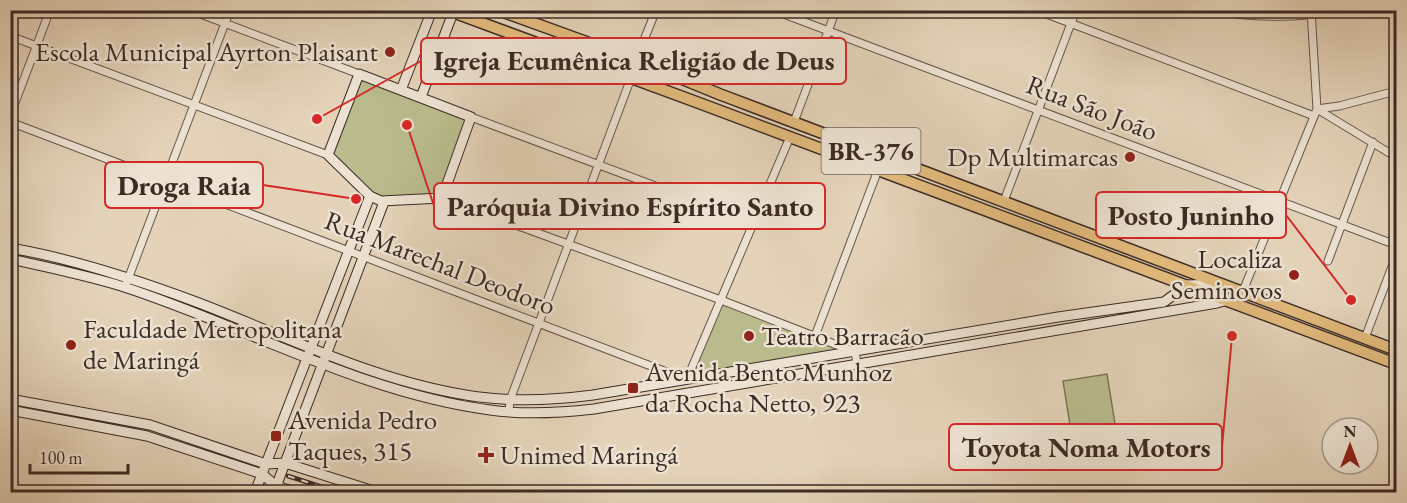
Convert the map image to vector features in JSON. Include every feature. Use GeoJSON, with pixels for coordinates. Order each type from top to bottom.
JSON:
{"type":"FeatureCollection","features":[{"type":"Feature","properties":{"kind":"main road"},"geometry":{"type":"LineString","coordinates":[[401,90],[432,10]]}},
{"type":"Feature","properties":{"kind":"main road","name":"BR-376"},"geometry":{"type":"LineString","coordinates":[[498,10],[636,60],[719,94],[1396,350]]}},
{"type":"Feature","properties":{"kind":"main road"},"geometry":{"type":"LineString","coordinates":[[421,97],[451,11]]}},
{"type":"Feature","properties":{"kind":"main road","name":"BR-376"},"geometry":{"type":"LineString","coordinates":[[451,11],[1396,364]]}},
{"type":"Feature","properties":{"kind":"main road"},"geometry":{"type":"LineString","coordinates":[[359,75],[401,90],[471,117],[442,198],[384,202],[369,196],[328,155],[359,75]]}},
{"type":"Feature","properties":{"kind":"main road"},"geometry":{"type":"LineString","coordinates":[[699,103],[707,89]]}},
{"type":"Feature","properties":{"kind":"main road"},"geometry":{"type":"LineString","coordinates":[[711,107],[719,94]]}},
{"type":"Feature","properties":{"kind":"main road"},"geometry":{"type":"LineString","coordinates":[[898,178],[915,167]]}},
{"type":"Feature","properties":{"kind":"main road"},"geometry":{"type":"LineString","coordinates":[[255,492],[369,196]]}},
{"type":"Feature","properties":{"kind":"main road"},"geometry":{"type":"LineString","coordinates":[[275,489],[384,202]]}},
{"type":"Feature","properties":{"kind":"main road"},"geometry":{"type":"LineString","coordinates":[[1101,253],[1125,247]]}},
{"type":"Feature","properties":{"kind":"main road"},"geometry":{"type":"LineString","coordinates":[[10,248],[51,256],[128,278],[254,331],[442,401],[490,410],[551,413],[594,409],[690,393],[1229,300],[1243,291]]}},
{"type":"Feature","properties":{"kind":"main road"},"geometry":{"type":"LineString","coordinates":[[48,267],[51,256]]}},
{"type":"Feature","properties":{"kind":"main road"},"geometry":{"type":"LineString","coordinates":[[10,259],[125,288],[254,331]]}},
{"type":"Feature","properties":{"kind":"main road"},"geometry":{"type":"LineString","coordinates":[[389,381],[510,400],[548,400],[1164,302],[1188,285],[1205,283],[1243,291]]}},
{"type":"Feature","properties":{"kind":"main road"},"geometry":{"type":"LineString","coordinates":[[1048,319],[1050,331]]}},
{"type":"Feature","properties":{"kind":"main road"},"geometry":{"type":"LineString","coordinates":[[10,399],[150,425],[266,464],[285,463],[377,492]]}},
{"type":"Feature","properties":{"kind":"main road"},"geometry":{"type":"LineString","coordinates":[[10,410],[147,436],[262,474],[275,489],[296,492]]}},
{"type":"Feature","properties":{"kind":"main road"},"geometry":{"type":"LineString","coordinates":[[147,436],[150,425]]}},
{"type":"Feature","properties":{"kind":"street"},"geometry":{"type":"LineString","coordinates":[[10,116],[50,10]]}},
{"type":"Feature","properties":{"kind":"street"},"geometry":{"type":"LineString","coordinates":[[190,10],[359,75]]}},
{"type":"Feature","properties":{"kind":"street"},"geometry":{"type":"LineString","coordinates":[[125,288],[230,10]]}},
{"type":"Feature","properties":{"kind":"street"},"geometry":{"type":"LineString","coordinates":[[636,60],[656,10]]}},
{"type":"Feature","properties":{"kind":"street","name":"Rua São João"},"geometry":{"type":"LineString","coordinates":[[773,10],[1396,245]]}},
{"type":"Feature","properties":{"kind":"street"},"geometry":{"type":"LineString","coordinates":[[794,122],[836,10]]}},
{"type":"Feature","properties":{"kind":"street"},"geometry":{"type":"LineString","coordinates":[[1036,10],[1334,119],[1396,157]]}},
{"type":"Feature","properties":{"kind":"street"},"geometry":{"type":"LineString","coordinates":[[1004,201],[1076,10]]}},
{"type":"Feature","properties":{"kind":"street"},"geometry":{"type":"LineString","coordinates":[[1205,10],[1254,16],[1344,10]]}},
{"type":"Feature","properties":{"kind":"street"},"geometry":{"type":"LineString","coordinates":[[1243,291],[1315,112],[1311,13]]}},
{"type":"Feature","properties":{"kind":"street"},"geometry":{"type":"LineString","coordinates":[[10,36],[328,155]]}},
{"type":"Feature","properties":{"kind":"street"},"geometry":{"type":"LineString","coordinates":[[509,411],[510,400],[631,78]]}},
{"type":"Feature","properties":{"kind":"street"},"geometry":{"type":"LineString","coordinates":[[1315,112],[1396,91]]}},
{"type":"Feature","properties":{"kind":"street"},"geometry":{"type":"LineString","coordinates":[[1334,119],[1339,106]]}},
{"type":"Feature","properties":{"kind":"street"},"geometry":{"type":"LineString","coordinates":[[471,117],[754,223]]}},
{"type":"Feature","properties":{"kind":"street","name":"Rua Marechal Deodoro"},"geometry":{"type":"LineString","coordinates":[[10,122],[687,379]]}},
{"type":"Feature","properties":{"kind":"street"},"geometry":{"type":"LineString","coordinates":[[690,393],[687,379],[790,136]]}},
{"type":"Feature","properties":{"kind":"street"},"geometry":{"type":"LineString","coordinates":[[1328,261],[1373,142]]}},
{"type":"Feature","properties":{"kind":"street"},"geometry":{"type":"LineString","coordinates":[[815,336],[878,170]]}},
{"type":"Feature","properties":{"kind":"street"},"geometry":{"type":"LineString","coordinates":[[442,198],[815,336],[855,352],[857,363]]}},
{"type":"Feature","properties":{"kind":"street"},"geometry":{"type":"LineString","coordinates":[[1365,338],[1396,256]]}},
{"type":"Feature","properties":{"kind":"green space"},"geometry":{"type":"Polygon","coordinates":[[[359,74],[471,117],[442,198],[384,202],[328,155],[359,74]]]}},
{"type":"Feature","properties":{"kind":"green space"},"geometry":{"type":"Polygon","coordinates":[[[721,300],[855,352],[687,379],[721,300]]]}},
{"type":"Feature","properties":{"kind":"green space"},"geometry":{"type":"Polygon","coordinates":[[[1107,374],[1115,424],[1071,431],[1063,381],[1107,374]]]}},
{"type":"Feature","properties":{"kind":"railway"},"geometry":{"type":"LineString","coordinates":[[288,476],[338,492]]}},
{"type":"Feature","properties":{"kind":"place","name":"Escola Municipal Ayrton Plaisant"},"geometry":{"type":"Point","coordinates":[390,52]}},
{"type":"Feature","properties":{"kind":"place","name":"Igreja Ecumênica Religião de Deus"},"geometry":{"type":"Point","coordinates":[317,119]}},
{"type":"Feature","properties":{"kind":"place","name":"Paróquia Divino Espírito Santo"},"geometry":{"type":"Point","coordinates":[407,125]}},
{"type":"Feature","properties":{"kind":"place","name":"Dp Multimarcas"},"geometry":{"type":"Point","coordinates":[1130,157]}},
{"type":"Feature","properties":{"kind":"place","name":"Droga Raia"},"geometry":{"type":"Point","coordinates":[356,199]}},
{"type":"Feature","properties":{"kind":"place","name":"Localiza Seminovos"},"geometry":{"type":"Point","coordinates":[1294,275]}},
{"type":"Feature","properties":{"kind":"place","name":"Posto Juninho"},"geometry":{"type":"Point","coordinates":[1351,300]}},
{"type":"Feature","properties":{"kind":"place","name":"Teatro Barracão"},"geometry":{"type":"Point","coordinates":[749,336]}},
{"type":"Feature","properties":{"kind":"place","name":"Toyota Noma Motors"},"geometry":{"type":"Point","coordinates":[1232,336]}},
{"type":"Feature","properties":{"kind":"place","name":"Faculdade Metropolitana de Maringá"},"geometry":{"type":"Point","coordinates":[71,345]}},
{"type":"Feature","properties":{"kind":"place","name":"Avenida Bento Munhoz da Rocha Netto, 923"},"geometry":{"type":"Point","coordinates":[633,388]}},
{"type":"Feature","properties":{"kind":"place","name":"Avenida Pedro Taques, 315"},"geometry":{"type":"Point","coordinates":[276,436]}},
{"type":"Feature","properties":{"kind":"place","name":"Unimed Maringá"},"geometry":{"type":"Point","coordinates":[486,455]}}]}
